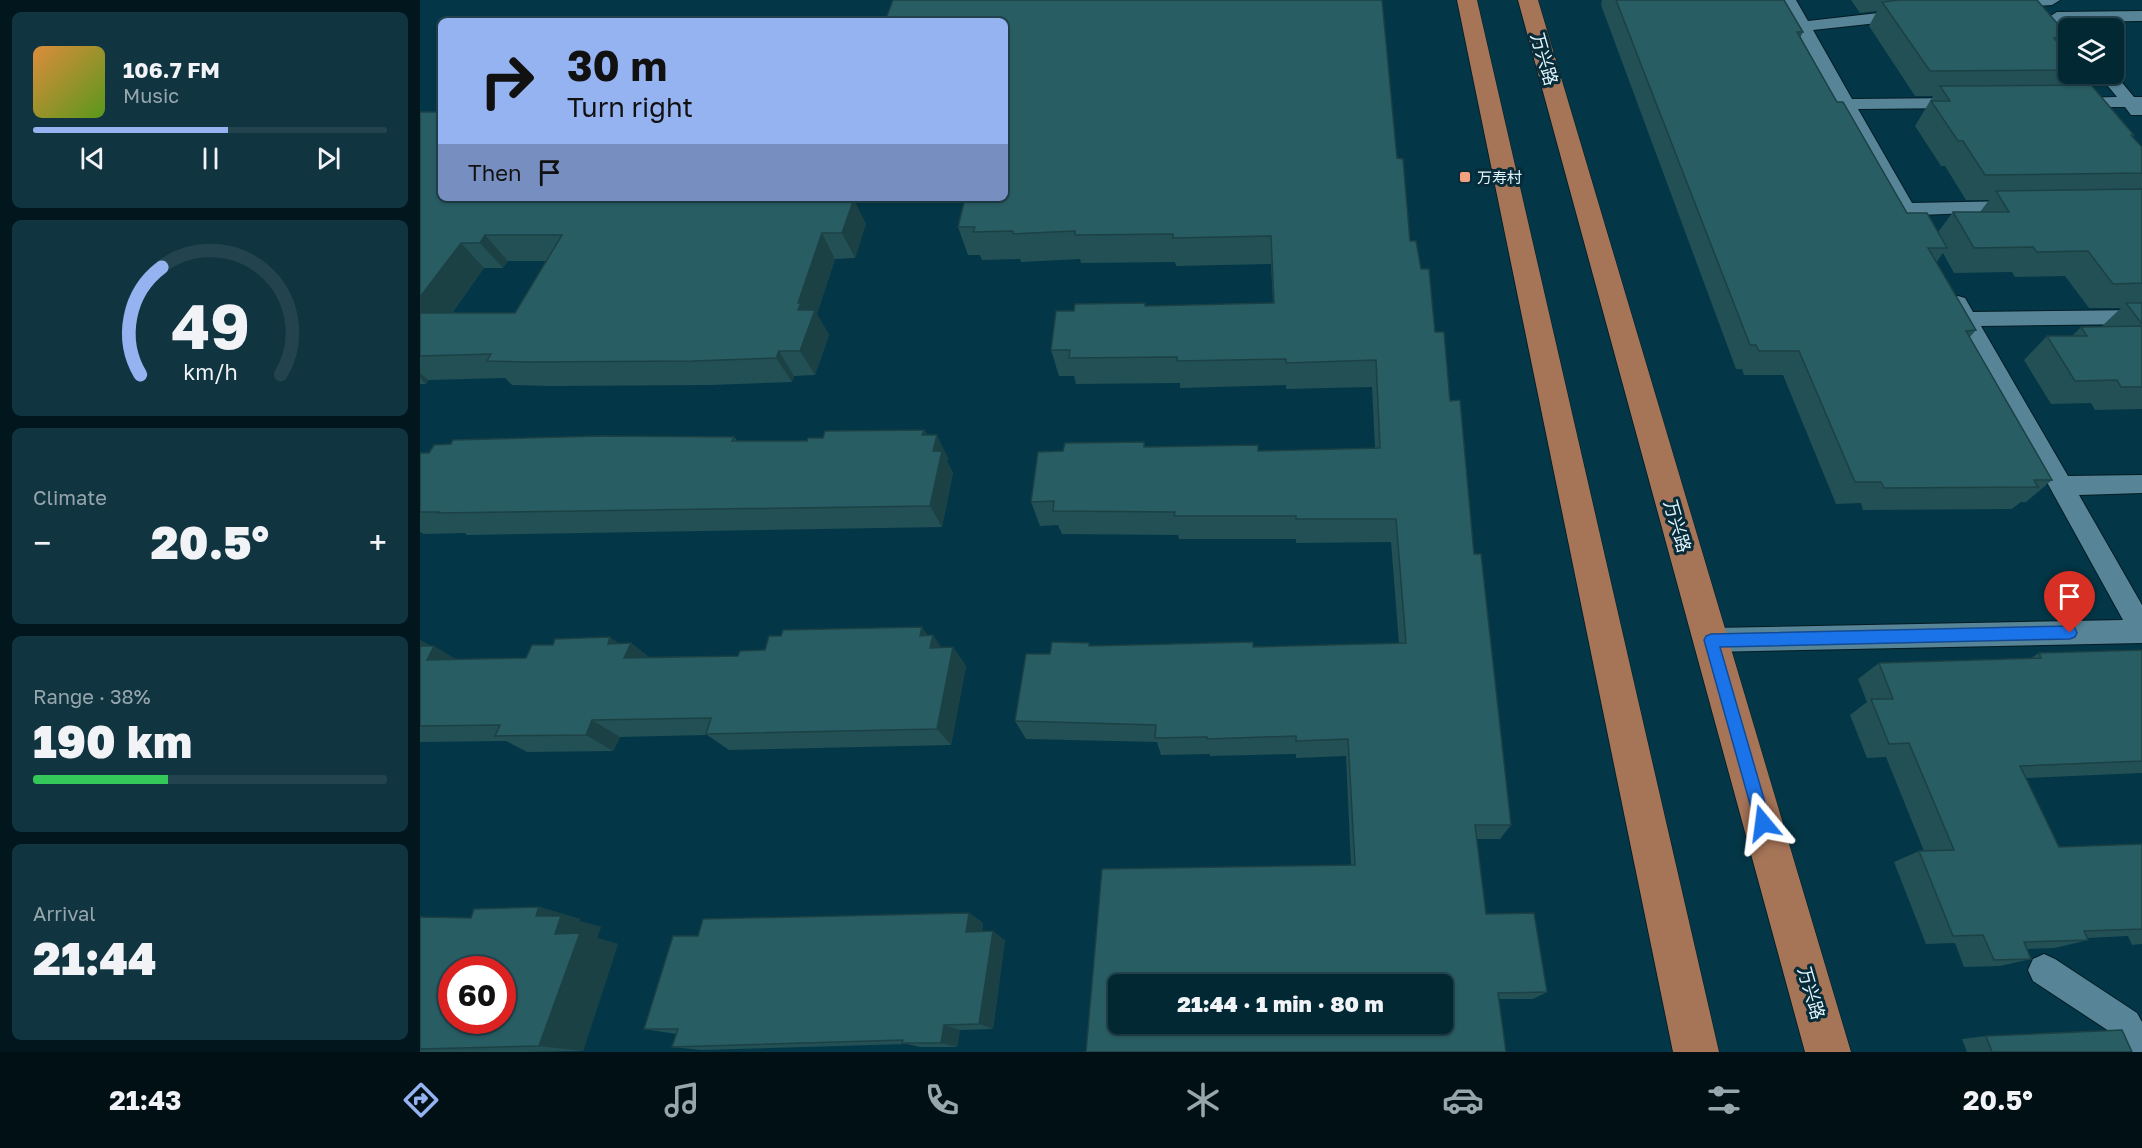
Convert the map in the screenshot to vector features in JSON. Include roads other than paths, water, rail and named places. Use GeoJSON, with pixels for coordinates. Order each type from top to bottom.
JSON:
{"type":"FeatureCollection","features":[{"type":"Feature","properties":{"kind":"main road"},"geometry":{"type":"LineString","coordinates":[[1467,0],[1696,1052]]}},
{"type":"Feature","properties":{"kind":"main road","name":"万兴路"},"geometry":{"type":"LineString","coordinates":[[1528,0],[1828,1052]]}},
{"type":"Feature","properties":{"kind":"lane"},"geometry":{"type":"LineString","coordinates":[[1788,0],[1934,259]]}},
{"type":"Feature","properties":{"kind":"lane"},"geometry":{"type":"LineString","coordinates":[[1998,6],[2052,0]]}},
{"type":"Feature","properties":{"kind":"lane"},"geometry":{"type":"LineString","coordinates":[[2044,1],[2057,16],[2142,16]]}},
{"type":"Feature","properties":{"kind":"lane"},"geometry":{"type":"LineString","coordinates":[[1803,26],[1917,14]]}},
{"type":"Feature","properties":{"kind":"lane"},"geometry":{"type":"LineString","coordinates":[[2117,84],[2136,102],[2142,117]]}},
{"type":"Feature","properties":{"kind":"lane"},"geometry":{"type":"LineString","coordinates":[[2059,103],[2136,102]]}},
{"type":"Feature","properties":{"kind":"lane"},"geometry":{"type":"LineString","coordinates":[[1846,104],[1977,103]]}},
{"type":"Feature","properties":{"kind":"lane"},"geometry":{"type":"LineString","coordinates":[[1906,209],[2036,207]]}},
{"type":"Feature","properties":{"kind":"lane"},"geometry":{"type":"LineString","coordinates":[[1711,640],[2142,630],[1950,289]]}},
{"type":"Feature","properties":{"kind":"lane"},"geometry":{"type":"LineString","coordinates":[[1967,319],[2142,317]]}},
{"type":"Feature","properties":{"kind":"lane"},"geometry":{"type":"LineString","coordinates":[[2061,486],[2142,484]]}},
{"type":"Feature","properties":{"kind":"lane"},"geometry":{"type":"LineString","coordinates":[[2044,970],[2126,1024],[2139,1052]]}},
{"type":"Feature","properties":{"kind":"place","name":"万寿村"},"geometry":{"type":"Point","coordinates":[1465,177]}}]}
